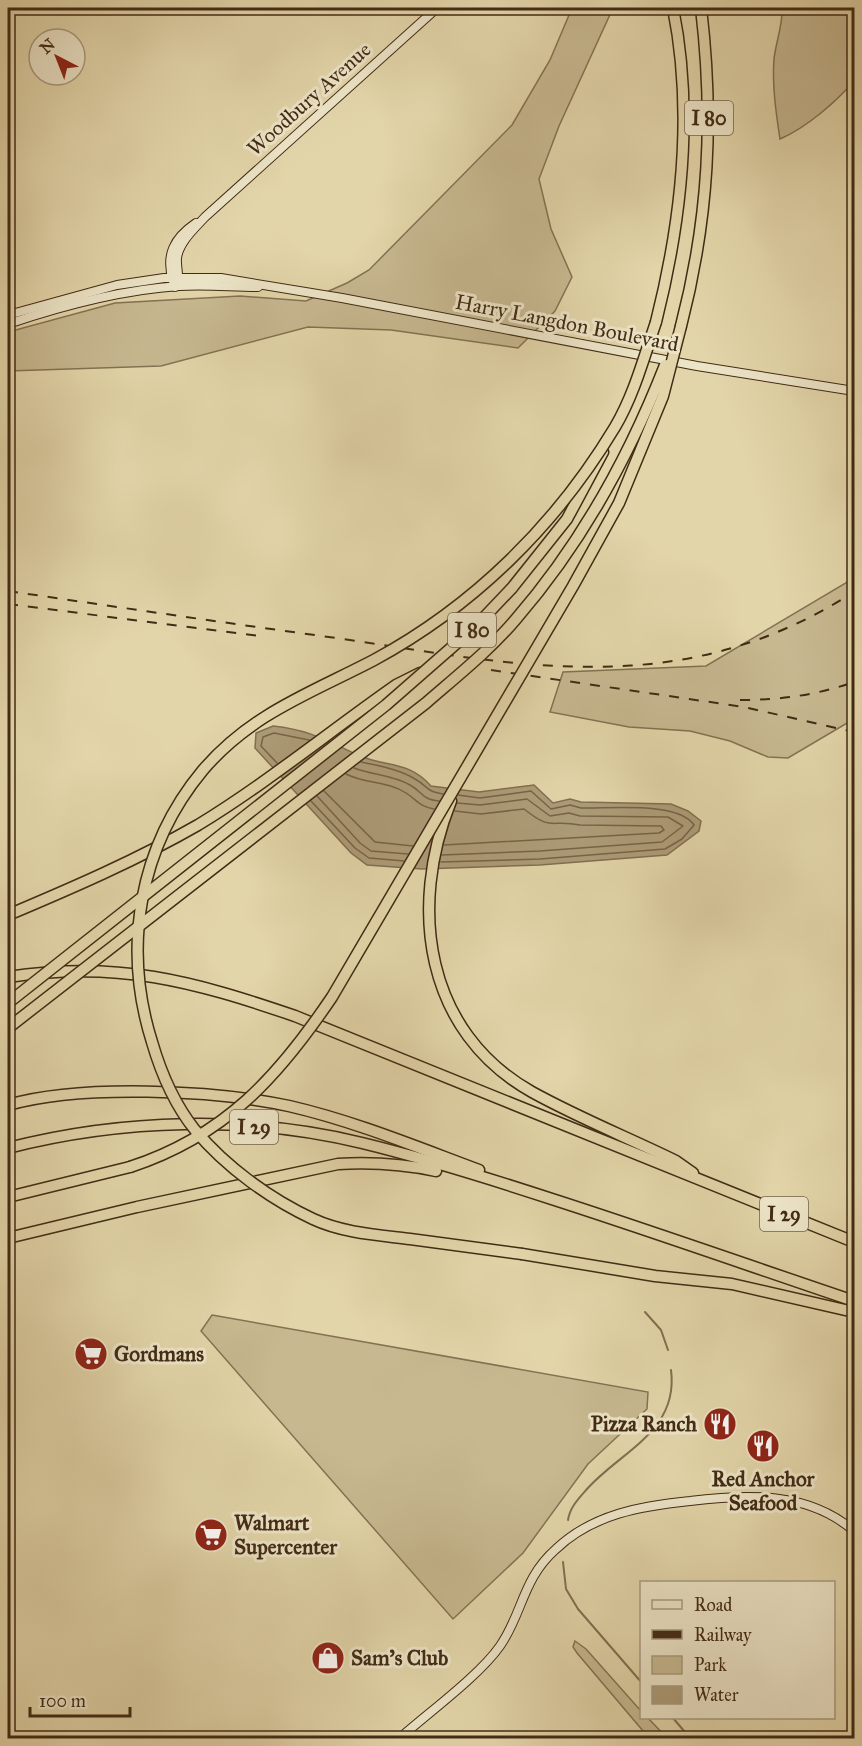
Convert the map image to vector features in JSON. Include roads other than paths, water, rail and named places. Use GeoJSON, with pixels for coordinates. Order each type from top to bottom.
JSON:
{"type":"FeatureCollection","features":[{"type":"Feature","properties":{"kind":"highway","name":"I 80"},"geometry":{"type":"LineString","coordinates":[[428,669],[474,628],[541,554],[567,519],[588,483],[637,376],[656,322],[674,246],[683,159],[681,58],[673,8]]}},
{"type":"Feature","properties":{"kind":"highway","name":"I 80"},"geometry":{"type":"LineString","coordinates":[[681,326],[702,228],[709,151],[707,57],[701,8]]}},
{"type":"Feature","properties":{"kind":"highway"},"geometry":{"type":"LineString","coordinates":[[8,1197],[130,1167],[162,1155],[213,1127],[276,1074],[332,997],[619,503],[663,396],[681,326]]}},
{"type":"Feature","properties":{"kind":"highway"},"geometry":{"type":"LineString","coordinates":[[8,1028],[426,703],[474,662],[516,620],[582,532],[612,482],[656,388],[681,326]]}},
{"type":"Feature","properties":{"kind":"highway"},"geometry":{"type":"LineString","coordinates":[[616,425],[542,526],[513,558],[458,607],[420,634],[371,661],[278,706],[252,724],[217,755],[195,780],[165,829],[146,874],[140,913],[139,988],[146,1024],[165,1078],[195,1129],[236,1170],[291,1207],[318,1221],[356,1232],[752,1288],[855,1312]]}},
{"type":"Feature","properties":{"kind":"highway"},"geometry":{"type":"LineString","coordinates":[[8,915],[143,855],[198,824],[252,789],[396,685],[428,669]]}},
{"type":"Feature","properties":{"kind":"highway"},"geometry":{"type":"LineString","coordinates":[[8,1003],[303,772],[428,669]]}},
{"type":"Feature","properties":{"kind":"highway"},"geometry":{"type":"LineString","coordinates":[[461,776],[442,824],[429,885],[427,909],[431,949],[446,997],[473,1042],[513,1079],[532,1092],[676,1161],[713,1186]]}},
{"type":"Feature","properties":{"kind":"highway","name":"I 29"},"geometry":{"type":"LineString","coordinates":[[8,977],[44,971],[100,969],[151,974],[228,993],[295,1016],[855,1242]]}},
{"type":"Feature","properties":{"kind":"highway"},"geometry":{"type":"LineString","coordinates":[[8,1105],[25,1100],[100,1092],[147,1092],[226,1098],[288,1106],[351,1124],[498,1177],[541,1196]]}},
{"type":"Feature","properties":{"kind":"highway","name":"I 29"},"geometry":{"type":"LineString","coordinates":[[8,1148],[38,1140],[178,1124],[239,1126],[361,1143],[495,1181],[855,1301]]}},
{"type":"Feature","properties":{"kind":"highway"},"geometry":{"type":"LineString","coordinates":[[8,1238],[137,1206],[338,1164],[369,1162],[412,1166],[495,1181]]}},
{"type":"Feature","properties":{"kind":"main road","name":"Woodbury Avenue"},"geometry":{"type":"LineString","coordinates":[[175,281],[170,264],[172,247],[178,238],[205,217],[437,8]]}},
{"type":"Feature","properties":{"kind":"main road","name":"Woodbury Avenue"},"geometry":{"type":"LineString","coordinates":[[177,259],[182,244],[205,217]]}},
{"type":"Feature","properties":{"kind":"main road"},"geometry":{"type":"LineString","coordinates":[[177,259],[184,270],[195,277]]}},
{"type":"Feature","properties":{"kind":"main road"},"geometry":{"type":"LineString","coordinates":[[175,281],[177,259]]}},
{"type":"Feature","properties":{"kind":"main road"},"geometry":{"type":"LineString","coordinates":[[155,280],[165,272],[170,264]]}},
{"type":"Feature","properties":{"kind":"main road","name":"Harry Langdon Boulevard"},"geometry":{"type":"LineString","coordinates":[[8,324],[90,299],[175,281],[195,277],[232,279],[697,366],[855,391]]}},
{"type":"Feature","properties":{"kind":"main road","name":"Harry Langdon Boulevard"},"geometry":{"type":"LineString","coordinates":[[8,315],[94,290],[155,280],[274,286]]}},
{"type":"Feature","properties":{"kind":"main road"},"geometry":{"type":"LineString","coordinates":[[400,1738],[489,1659],[503,1640],[526,1587],[543,1562],[576,1532],[609,1516],[643,1507],[751,1496],[785,1500],[815,1508],[855,1531]]}},
{"type":"Feature","properties":{"kind":"water"},"geometry":{"type":"Polygon","coordinates":[[[273,726],[309,733],[360,756],[406,768],[423,778],[431,786],[479,792],[534,785],[553,803],[570,799],[581,802],[671,804],[688,811],[701,821],[699,831],[667,855],[540,865],[422,869],[367,865],[351,853],[255,748],[256,733],[273,726]]]}},
{"type":"Feature","properties":{"kind":"waterway"},"geometry":{"type":"LineString","coordinates":[[645,1312],[661,1330],[668,1350]]}},
{"type":"Feature","properties":{"kind":"waterway"},"geometry":{"type":"LineString","coordinates":[[568,1520],[573,1507],[587,1489],[631,1451],[657,1424],[666,1409],[671,1391],[671,1370]]}},
{"type":"Feature","properties":{"kind":"waterway"},"geometry":{"type":"LineString","coordinates":[[563,1562],[566,1589],[578,1609],[640,1681]]}},
{"type":"Feature","properties":{"kind":"waterway"},"geometry":{"type":"LineString","coordinates":[[674,1719],[690,1738]]}},
{"type":"Feature","properties":{"kind":"railway"},"geometry":{"type":"LineString","coordinates":[[8,591],[472,658],[537,665],[601,667],[664,662],[727,650],[790,627],[854,592]]}},
{"type":"Feature","properties":{"kind":"railway"},"geometry":{"type":"LineString","coordinates":[[8,604],[259,636]]}},
{"type":"Feature","properties":{"kind":"railway"},"geometry":{"type":"LineString","coordinates":[[491,670],[744,707],[854,732]]}},
{"type":"Feature","properties":{"kind":"railway"},"geometry":{"type":"LineString","coordinates":[[740,700],[798,696],[854,682]]}},
{"type":"Feature","properties":{"kind":"place","name":"Gordmans"},"geometry":{"type":"Point","coordinates":[91,1354]}},
{"type":"Feature","properties":{"kind":"place","name":"Pizza Ranch"},"geometry":{"type":"Point","coordinates":[720,1424]}},
{"type":"Feature","properties":{"kind":"place","name":"Red Anchor Seafood"},"geometry":{"type":"Point","coordinates":[763,1446]}},
{"type":"Feature","properties":{"kind":"place","name":"Walmart Supercenter"},"geometry":{"type":"Point","coordinates":[211,1535]}},
{"type":"Feature","properties":{"kind":"place","name":"Sam's Club"},"geometry":{"type":"Point","coordinates":[328,1658]}}]}
